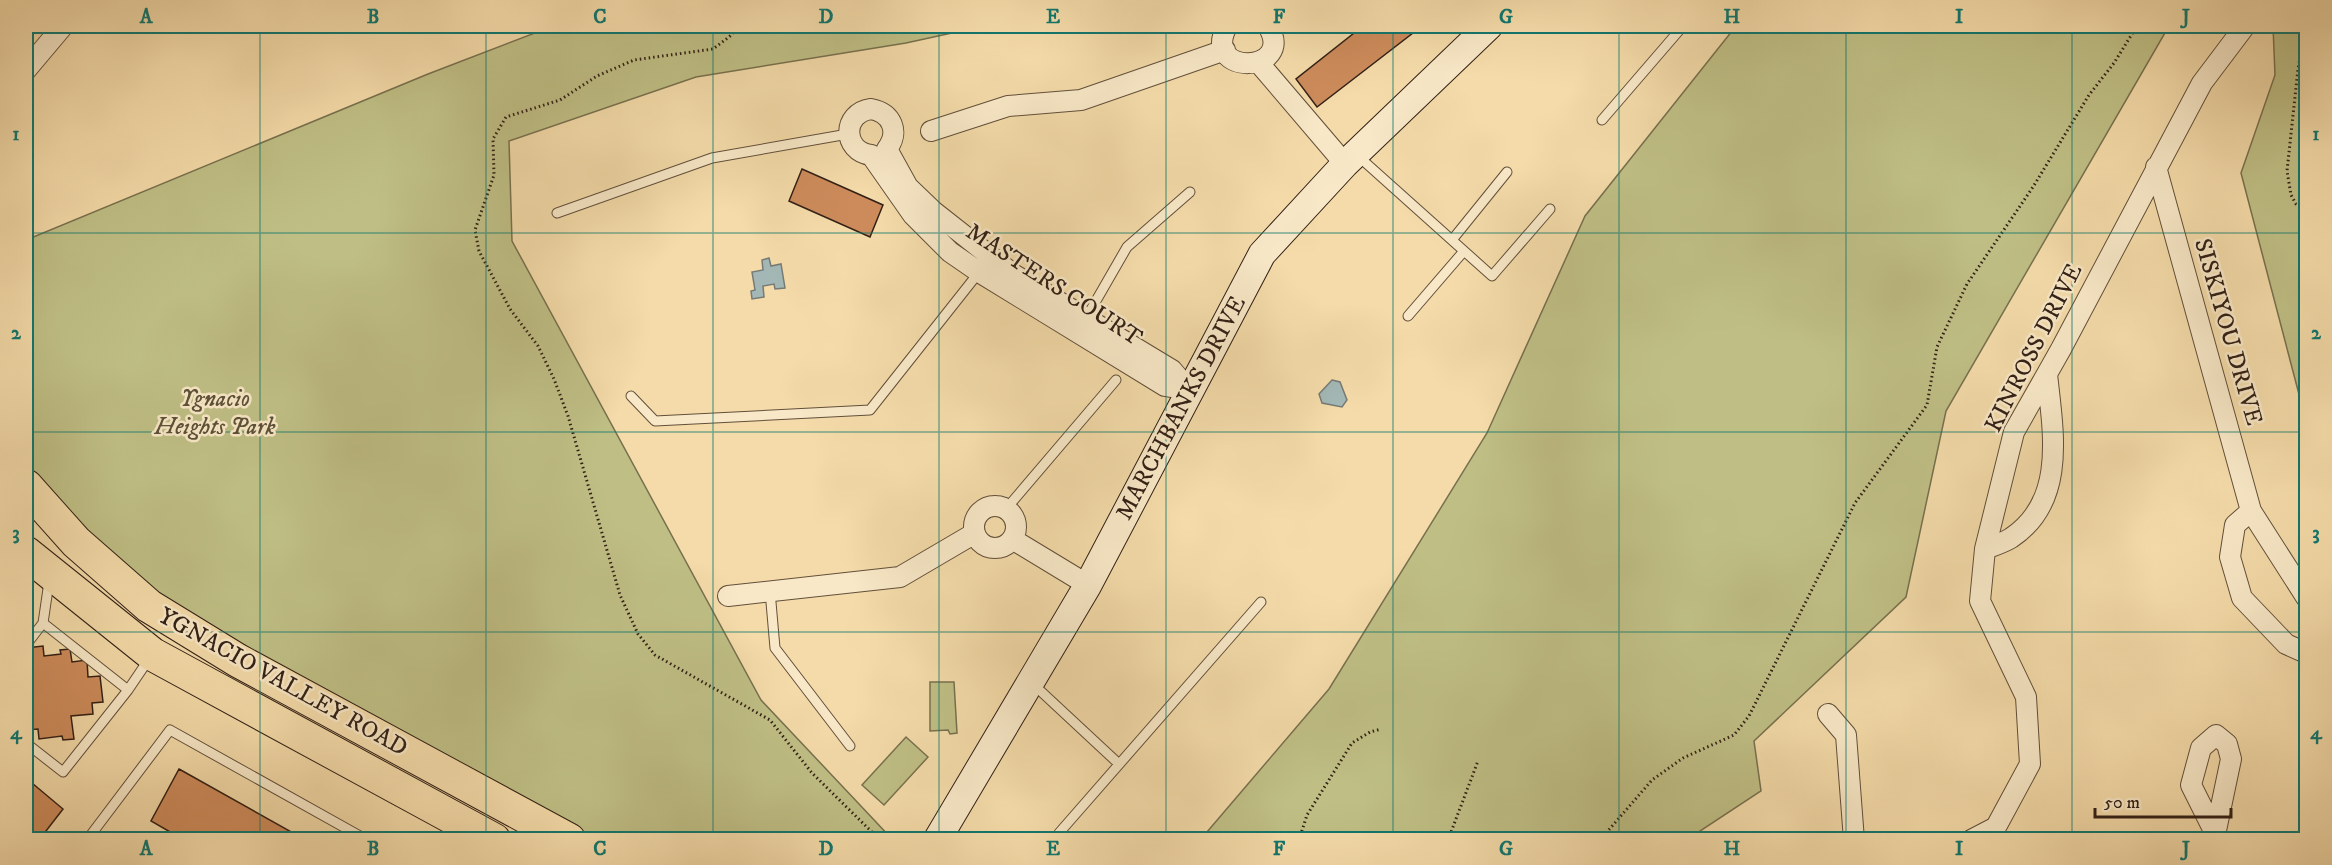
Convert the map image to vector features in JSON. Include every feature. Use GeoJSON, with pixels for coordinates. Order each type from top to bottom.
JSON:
{"type":"FeatureCollection","features":[{"type":"Feature","properties":{"kind":"highway","name":"YGNACIO VALLEY ROAD"},"geometry":{"type":"LineString","coordinates":[[26,486],[76,542],[149,606],[237,660],[569,840]]}},
{"type":"Feature","properties":{"kind":"highway","name":"YGNACIO VALLEY ROAD"},"geometry":{"type":"LineString","coordinates":[[26,553],[152,654],[494,840]]}},
{"type":"Feature","properties":{"kind":"street"},"geometry":{"type":"LineString","coordinates":[[26,70],[63,26]]}},
{"type":"Feature","properties":{"kind":"street"},"geometry":{"type":"LineString","coordinates":[[1227,26],[1223,34],[1228,56],[1239,63],[1252,64],[1270,52],[1273,38],[1272,27]]}},
{"type":"Feature","properties":{"kind":"street","name":"MARCHBANKS DRIVE"},"geometry":{"type":"LineString","coordinates":[[937,840],[1088,585],[1262,254],[1350,159],[1489,26]]}},
{"type":"Feature","properties":{"kind":"street","name":"KINROSS DRIVE"},"geometry":{"type":"LineString","coordinates":[[1971,840],[1996,827],[2030,764],[2025,697],[1980,602],[1985,549],[2014,432],[2202,83],[2245,26]]}},
{"type":"Feature","properties":{"kind":"street"},"geometry":{"type":"LineString","coordinates":[[931,131],[1008,106],[1081,100],[1225,50]]}},
{"type":"Feature","properties":{"kind":"street"},"geometry":{"type":"LineString","coordinates":[[1258,62],[1350,159]]}},
{"type":"Feature","properties":{"kind":"street","name":"MASTERS COURT"},"geometry":{"type":"LineString","coordinates":[[984,264],[908,187],[887,149],[894,129],[886,114],[871,109],[858,113],[851,122],[848,134],[856,149],[871,155],[913,215],[950,252],[984,264],[1013,274],[1081,324],[1172,370],[1189,390]]}},
{"type":"Feature","properties":{"kind":"street","name":"SISKIYOU DRIVE"},"geometry":{"type":"LineString","coordinates":[[2156,167],[2251,511],[2307,597]]}},
{"type":"Feature","properties":{"kind":"street"},"geometry":{"type":"LineString","coordinates":[[1985,549],[2010,539],[2027,525],[2044,500],[2053,472],[2053,429],[2047,374]]}},
{"type":"Feature","properties":{"kind":"street"},"geometry":{"type":"LineString","coordinates":[[994,506],[1006,509],[1016,526],[1012,539],[1002,547],[988,547],[982,544],[975,533],[975,521],[982,510],[994,506]]}},
{"type":"Feature","properties":{"kind":"street"},"geometry":{"type":"LineString","coordinates":[[2251,511],[2235,525],[2230,557],[2242,598],[2286,644],[2307,653]]}},
{"type":"Feature","properties":{"kind":"street"},"geometry":{"type":"LineString","coordinates":[[728,596],[900,577],[975,533]]}},
{"type":"Feature","properties":{"kind":"street"},"geometry":{"type":"LineString","coordinates":[[1012,539],[1088,585]]}},
{"type":"Feature","properties":{"kind":"street"},"geometry":{"type":"LineString","coordinates":[[1828,714],[1846,735],[1854,840]]}},
{"type":"Feature","properties":{"kind":"lane"},"geometry":{"type":"LineString","coordinates":[[1602,120],[1683,26]]}},
{"type":"Feature","properties":{"kind":"lane"},"geometry":{"type":"LineString","coordinates":[[557,213],[712,158],[848,134]]}},
{"type":"Feature","properties":{"kind":"lane"},"geometry":{"type":"LineString","coordinates":[[1350,159],[1452,240],[1492,276],[1550,209]]}},
{"type":"Feature","properties":{"kind":"lane"},"geometry":{"type":"LineString","coordinates":[[1452,240],[1507,172]]}},
{"type":"Feature","properties":{"kind":"lane"},"geometry":{"type":"LineString","coordinates":[[1081,324],[1127,247],[1190,192]]}},
{"type":"Feature","properties":{"kind":"lane"},"geometry":{"type":"LineString","coordinates":[[1408,316],[1464,251]]}},
{"type":"Feature","properties":{"kind":"lane"},"geometry":{"type":"LineString","coordinates":[[631,396],[655,421],[870,410],[984,264]]}},
{"type":"Feature","properties":{"kind":"lane"},"geometry":{"type":"LineString","coordinates":[[1006,509],[1116,380]]}},
{"type":"Feature","properties":{"kind":"lane"},"geometry":{"type":"LineString","coordinates":[[26,645],[43,623],[50,574]]}},
{"type":"Feature","properties":{"kind":"lane"},"geometry":{"type":"LineString","coordinates":[[770,591],[775,648],[850,746]]}},
{"type":"Feature","properties":{"kind":"lane"},"geometry":{"type":"LineString","coordinates":[[1059,833],[1261,602]]}},
{"type":"Feature","properties":{"kind":"lane"},"geometry":{"type":"LineString","coordinates":[[43,623],[128,690]]}},
{"type":"Feature","properties":{"kind":"lane"},"geometry":{"type":"LineString","coordinates":[[26,742],[63,772],[128,690],[152,654]]}},
{"type":"Feature","properties":{"kind":"lane"},"geometry":{"type":"LineString","coordinates":[[1031,682],[1119,764]]}},
{"type":"Feature","properties":{"kind":"lane"},"geometry":{"type":"LineString","coordinates":[[87,840],[170,730],[367,840]]}},
{"type":"Feature","properties":{"kind":"path"},"geometry":{"type":"LineString","coordinates":[[1600,840],[1652,780],[1683,758],[1734,735],[1749,716],[1855,503],[1927,405],[1937,347],[1966,284],[2033,187],[2089,95],[2114,63],[2137,26]]}},
{"type":"Feature","properties":{"kind":"path"},"geometry":{"type":"LineString","coordinates":[[2306,26],[2298,69],[2287,171],[2291,195],[2296,204],[2307,209]]}},
{"type":"Feature","properties":{"kind":"path"},"geometry":{"type":"LineString","coordinates":[[1299,840],[1307,815],[1352,743],[1380,729]]}},
{"type":"Feature","properties":{"kind":"path"},"geometry":{"type":"LineString","coordinates":[[1448,840],[1478,761]]}},
{"type":"Feature","properties":{"kind":"green space","name":"Ygnacio Heights Park"},"geometry":{"type":"Polygon","coordinates":[[[553,26],[984,26],[906,43],[696,77],[509,141],[512,241],[761,700],[892,839],[568,839],[237,660],[26,486],[26,240],[428,74],[553,26]]]}},
{"type":"Feature","properties":{"kind":"green space"},"geometry":{"type":"Polygon","coordinates":[[[1736,26],[2169,26],[1946,411],[1906,597],[1754,741],[1761,791],[1688,839],[1201,839],[1329,689],[1487,433],[1585,216],[1736,26]]]}},
{"type":"Feature","properties":{"kind":"green space"},"geometry":{"type":"Polygon","coordinates":[[[2273,26],[2306,26],[2306,421],[2241,173],[2275,75],[2273,26]]]}},
{"type":"Feature","properties":{"kind":"green space"},"geometry":{"type":"Polygon","coordinates":[[[930,682],[954,682],[957,733],[950,734],[948,730],[930,731],[930,682]]]}},
{"type":"Feature","properties":{"kind":"green space"},"geometry":{"type":"Polygon","coordinates":[[[906,737],[928,757],[884,805],[862,785],[906,737]]]}},
{"type":"Feature","properties":{"kind":"shaded area"},"geometry":{"type":"Polygon","coordinates":[[[769,258],[771,266],[781,264],[785,288],[775,289],[774,284],[763,286],[764,297],[752,299],[751,291],[755,290],[752,272],[763,270],[762,260],[769,258]]]}},
{"type":"Feature","properties":{"kind":"shaded area"},"geometry":{"type":"Polygon","coordinates":[[[1332,380],[1340,382],[1347,400],[1342,407],[1322,403],[1319,394],[1332,380]]]}},
{"type":"Feature","properties":{"kind":"building"},"geometry":{"type":"Polygon","coordinates":[[[1363,26],[1422,26],[1317,107],[1296,79],[1363,26]]]}},
{"type":"Feature","properties":{"kind":"building"},"geometry":{"type":"Polygon","coordinates":[[[802,169],[883,205],[870,237],[789,201],[802,169]]]}},
{"type":"Feature","properties":{"kind":"building"},"geometry":{"type":"Polygon","coordinates":[[[43,646],[44,656],[61,654],[60,650],[70,649],[72,662],[87,660],[88,677],[100,676],[103,702],[92,703],[93,714],[71,716],[74,739],[63,740],[62,736],[39,739],[38,729],[26,730],[26,648],[43,646]]]}},
{"type":"Feature","properties":{"kind":"building"},"geometry":{"type":"Polygon","coordinates":[[[179,769],[295,834],[292,840],[184,840],[151,821],[179,769]]]}},
{"type":"Feature","properties":{"kind":"building"},"geometry":{"type":"Polygon","coordinates":[[[26,778],[63,809],[46,831],[50,835],[46,840],[26,840],[26,778]]]}}]}
